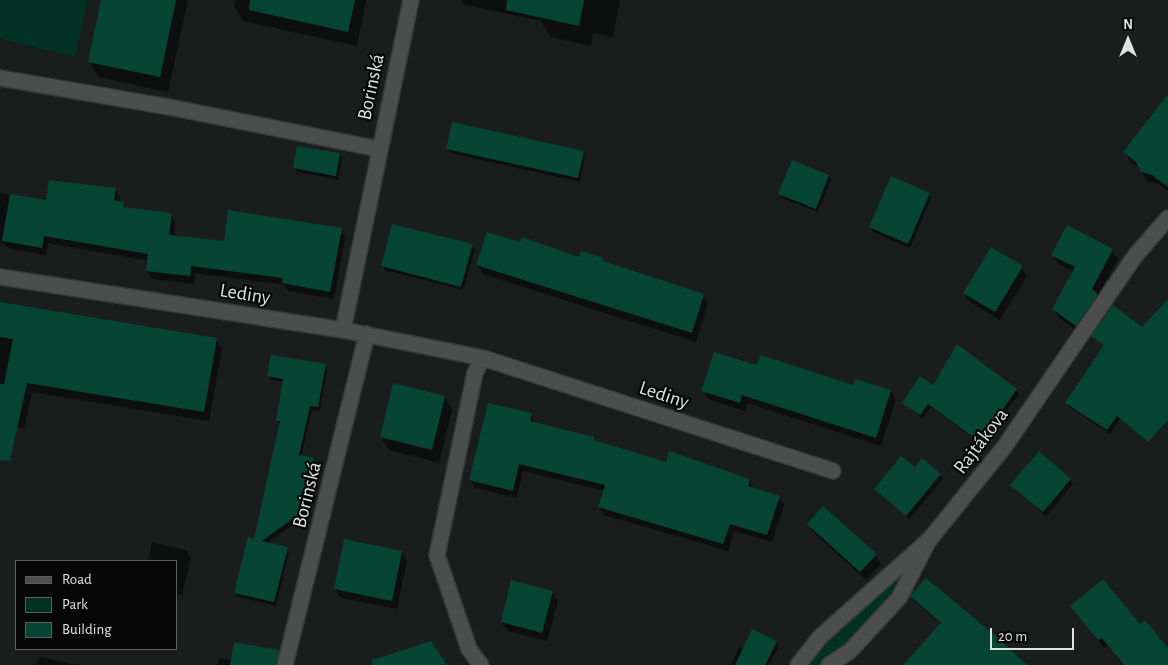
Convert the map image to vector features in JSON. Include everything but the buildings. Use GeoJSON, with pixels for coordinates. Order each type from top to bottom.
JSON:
{"type":"FeatureCollection","features":[{"type":"Feature","properties":{"kind":"street","name":"Borinská"},"geometry":{"type":"LineString","coordinates":[[343,330],[411,0]]}},
{"type":"Feature","properties":{"kind":"street"},"geometry":{"type":"LineString","coordinates":[[0,78],[169,107],[379,149]]}},
{"type":"Feature","properties":{"kind":"street","name":"Rajtákova"},"geometry":{"type":"LineString","coordinates":[[798,665],[820,637],[930,539],[1004,446],[1135,256],[1168,218]]}},
{"type":"Feature","properties":{"kind":"street","name":"Lediny"},"geometry":{"type":"LineString","coordinates":[[0,278],[343,330],[483,358],[834,471]]}},
{"type":"Feature","properties":{"kind":"street","name":"Borinská"},"geometry":{"type":"LineString","coordinates":[[285,665],[367,334]]}},
{"type":"Feature","properties":{"kind":"street"},"geometry":{"type":"LineString","coordinates":[[481,665],[468,649],[437,555],[475,373],[483,358]]}},
{"type":"Feature","properties":{"kind":"street"},"geometry":{"type":"LineString","coordinates":[[829,665],[850,650],[899,598],[930,539]]}},
{"type":"Feature","properties":{"kind":"green space"},"geometry":{"type":"Polygon","coordinates":[[[0,0],[88,0],[75,57],[0,39],[0,0]]]}},
{"type":"Feature","properties":{"kind":"green space"},"geometry":{"type":"Polygon","coordinates":[[[930,539],[899,598],[829,665],[798,665],[930,539]]]}}]}
